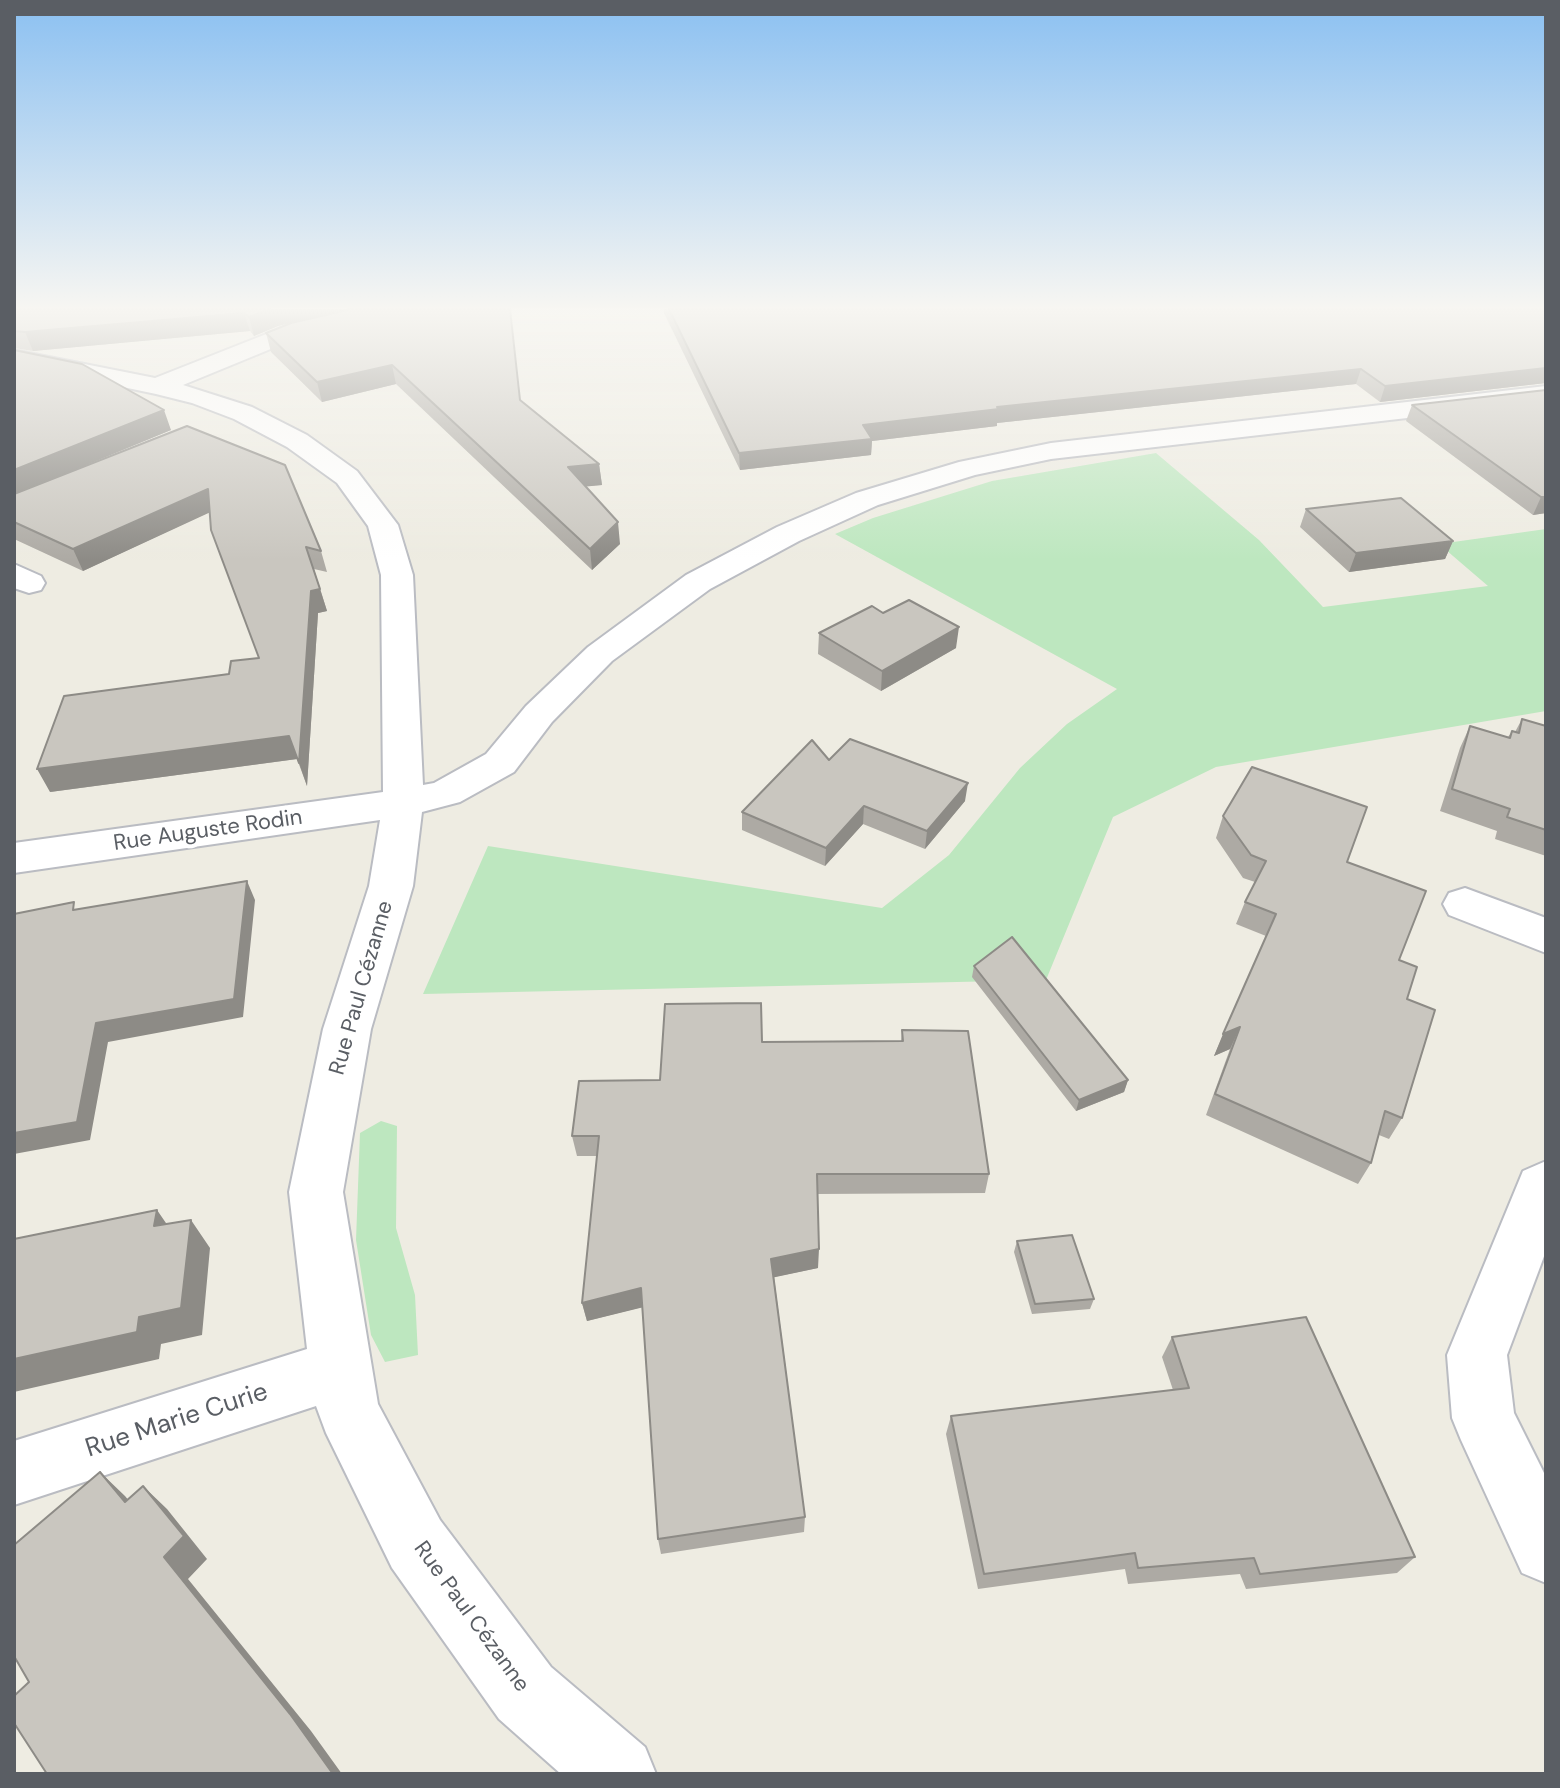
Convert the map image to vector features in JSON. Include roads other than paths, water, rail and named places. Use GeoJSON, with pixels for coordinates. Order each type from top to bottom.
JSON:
{"type":"FeatureCollection","features":[{"type":"Feature","properties":{"kind":"street","name":"Rue Paul Cézanne"},"geometry":{"type":"LineString","coordinates":[[183,392],[201,397],[227,420],[297,441],[347,477],[383,525],[397,575],[403,803],[391,886],[347,1029],[316,1192],[348,1411],[416,1544],[525,1693],[618,1774]]}},
{"type":"Feature","properties":{"kind":"street","name":"Rue Auguste Rodin"},"geometry":{"type":"LineString","coordinates":[[14,858],[403,803],[446,793],[500,763],[539,714],[600,654],[698,582],[788,534],[867,499],[969,468],[1051,451],[1546,394]]}},
{"type":"Feature","properties":{"kind":"street"},"geometry":{"type":"LineString","coordinates":[[1465,904],[1546,936]]}},
{"type":"Feature","properties":{"kind":"street"},"geometry":{"type":"LineString","coordinates":[[1546,1185],[1542,1188],[1477,1355],[1483,1418],[1546,1549]]}},
{"type":"Feature","properties":{"kind":"street","name":"Rue Marie Curie"},"geometry":{"type":"LineString","coordinates":[[14,1473],[341,1368]]}}]}
